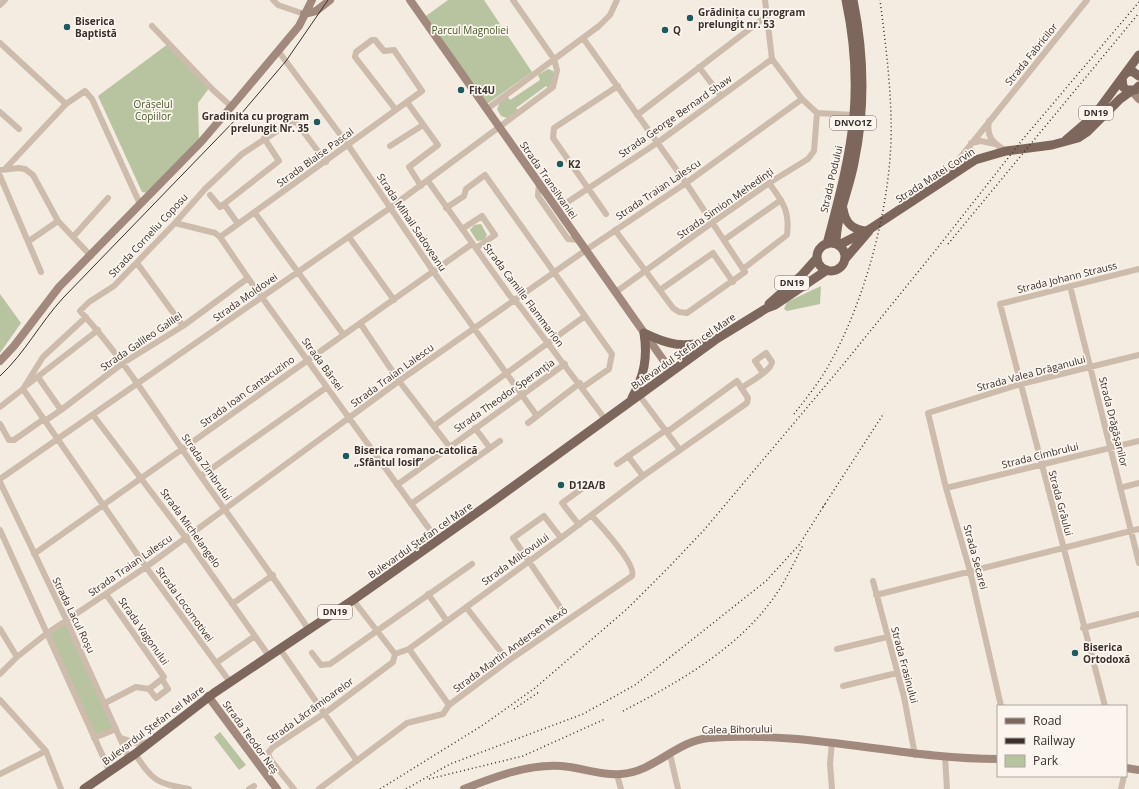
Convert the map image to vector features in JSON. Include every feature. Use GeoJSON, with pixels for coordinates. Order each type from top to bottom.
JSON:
{"type":"FeatureCollection","features":[{"type":"Feature","properties":{"kind":"main road"},"geometry":{"type":"LineString","coordinates":[[0,361],[14,346],[59,287],[201,142],[232,107],[299,26],[312,0]]}},
{"type":"Feature","properties":{"kind":"main road"},"geometry":{"type":"LineString","coordinates":[[304,14],[316,11],[330,0]]}},
{"type":"Feature","properties":{"kind":"main road","name":"Strada Transilvaniei"},"geometry":{"type":"LineString","coordinates":[[410,0],[671,371]]}},
{"type":"Feature","properties":{"kind":"main road","name":"Strada Podului"},"geometry":{"type":"LineString","coordinates":[[834,244],[854,115],[853,46],[846,0]]}},
{"type":"Feature","properties":{"kind":"main road","name":"Strada Podului"},"geometry":{"type":"LineString","coordinates":[[834,244],[854,163],[860,114],[861,59],[853,0]]}},
{"type":"Feature","properties":{"kind":"main road","name":"DN19"},"geometry":{"type":"LineString","coordinates":[[1063,142],[1094,116],[1139,55]]}},
{"type":"Feature","properties":{"kind":"main road"},"geometry":{"type":"LineString","coordinates":[[1139,76],[1132,71],[1124,76],[1123,86],[1134,89],[1139,99]]}},
{"type":"Feature","properties":{"kind":"main road","name":"Strada Matei Corvin"},"geometry":{"type":"LineString","coordinates":[[868,230],[975,160],[1006,151],[1063,142],[1082,136],[1120,99],[1134,89]]}},
{"type":"Feature","properties":{"kind":"main road"},"geometry":{"type":"LineString","coordinates":[[843,208],[845,219],[850,225],[868,230]]}},
{"type":"Feature","properties":{"kind":"main road","name":"DN19"},"geometry":{"type":"LineString","coordinates":[[817,258],[820,250],[868,230]]}},
{"type":"Feature","properties":{"kind":"main road","name":"DN19"},"geometry":{"type":"LineString","coordinates":[[827,270],[838,270],[868,230]]}},
{"type":"Feature","properties":{"kind":"main road"},"geometry":{"type":"LineString","coordinates":[[834,244],[845,253],[846,259]]}},
{"type":"Feature","properties":{"kind":"main road"},"geometry":{"type":"LineString","coordinates":[[817,258],[821,266],[827,270]]}},
{"type":"Feature","properties":{"kind":"main road","name":"Bulevardul Ștefan cel Mare"},"geometry":{"type":"LineString","coordinates":[[767,308],[771,302],[801,276],[817,258]]}},
{"type":"Feature","properties":{"kind":"main road","name":"Bulevardul Ștefan cel Mare"},"geometry":{"type":"LineString","coordinates":[[84,789],[132,756],[208,696],[280,650],[438,541],[714,340],[767,308],[775,305],[827,270]]}},
{"type":"Feature","properties":{"kind":"main road"},"geometry":{"type":"LineString","coordinates":[[644,333],[663,342],[677,345],[696,344],[714,340]]}},
{"type":"Feature","properties":{"kind":"main road"},"geometry":{"type":"LineString","coordinates":[[631,401],[646,366],[647,351],[644,333]]}},
{"type":"Feature","properties":{"kind":"main road","name":"Strada Teodor Neș"},"geometry":{"type":"LineString","coordinates":[[208,696],[277,789]]}},
{"type":"Feature","properties":{"kind":"main road","name":"Calea Bihorului"},"geometry":{"type":"LineString","coordinates":[[466,789],[535,767],[562,766],[617,774],[629,773],[649,767],[684,745],[709,738],[794,738],[832,742],[915,755],[945,758],[997,759]]}},
{"type":"Feature","properties":{"kind":"main road"},"geometry":{"type":"LineString","coordinates":[[1127,768],[1139,770]]}},
{"type":"Feature","properties":{"kind":"street"},"geometry":{"type":"LineString","coordinates":[[0,5],[5,0]]}},
{"type":"Feature","properties":{"kind":"street"},"geometry":{"type":"LineString","coordinates":[[273,0],[278,5],[304,14]]}},
{"type":"Feature","properties":{"kind":"street"},"geometry":{"type":"LineString","coordinates":[[513,0],[554,59]]}},
{"type":"Feature","properties":{"kind":"street"},"geometry":{"type":"LineString","coordinates":[[487,110],[583,38],[610,15],[617,0]]}},
{"type":"Feature","properties":{"kind":"street"},"geometry":{"type":"LineString","coordinates":[[765,0],[768,15],[772,59],[802,99],[818,113],[854,115]]}},
{"type":"Feature","properties":{"kind":"street","name":"Strada Fabricilor"},"geometry":{"type":"LineString","coordinates":[[942,181],[970,144],[1087,0]]}},
{"type":"Feature","properties":{"kind":"street"},"geometry":{"type":"LineString","coordinates":[[637,114],[768,15]]}},
{"type":"Feature","properties":{"kind":"street"},"geometry":{"type":"LineString","coordinates":[[152,26],[213,90],[232,107]]}},
{"type":"Feature","properties":{"kind":"street"},"geometry":{"type":"LineString","coordinates":[[583,38],[686,183],[745,272],[733,282],[687,313],[679,312],[673,308],[615,230]]}},
{"type":"Feature","properties":{"kind":"street","name":"Strada Blaise Pascal"},"geometry":{"type":"LineString","coordinates":[[220,237],[421,92],[422,90],[394,50],[384,51],[375,40],[356,52],[355,57],[396,110]]}},
{"type":"Feature","properties":{"kind":"street"},"geometry":{"type":"LineString","coordinates":[[0,44],[66,104]]}},
{"type":"Feature","properties":{"kind":"street","name":"Strada Mihail Sadoveanu"},"geometry":{"type":"LineString","coordinates":[[279,52],[348,145],[433,270],[537,416]]}},
{"type":"Feature","properties":{"kind":"street","name":"Strada Moldovei"},"geometry":{"type":"LineString","coordinates":[[0,480],[349,237],[500,128],[553,87],[557,70],[554,59]]}},
{"type":"Feature","properties":{"kind":"street","name":"Strada George Bernard Shaw"},"geometry":{"type":"LineString","coordinates":[[557,209],[657,143],[772,59]]}},
{"type":"Feature","properties":{"kind":"street"},"geometry":{"type":"LineString","coordinates":[[699,67],[721,96]]}},
{"type":"Feature","properties":{"kind":"street"},"geometry":{"type":"LineString","coordinates":[[606,214],[553,138],[552,133],[554,128],[618,86]]}},
{"type":"Feature","properties":{"kind":"street"},"geometry":{"type":"LineString","coordinates":[[3,169],[66,104],[85,91],[92,99],[140,204]]}},
{"type":"Feature","properties":{"kind":"street","name":"Strada Traian Lalescu"},"geometry":{"type":"LineString","coordinates":[[0,674],[17,657],[46,634],[146,568],[350,419],[399,381],[554,272],[686,183],[802,99]]}},
{"type":"Feature","properties":{"kind":"street"},"geometry":{"type":"LineString","coordinates":[[407,102],[438,145],[409,167],[421,186]]}},
{"type":"Feature","properties":{"kind":"street"},"geometry":{"type":"LineString","coordinates":[[0,112],[19,129]]}},
{"type":"Feature","properties":{"kind":"street","name":"Strada Simion Mehedinți"},"geometry":{"type":"LineString","coordinates":[[616,292],[712,222],[769,183],[808,159],[814,151],[818,113]]}},
{"type":"Feature","properties":{"kind":"street"},"geometry":{"type":"LineString","coordinates":[[990,120],[989,136],[995,144]]}},
{"type":"Feature","properties":{"kind":"street","name":"Strada Corneliu Coposu"},"geometry":{"type":"LineString","coordinates":[[86,317],[80,311],[89,302],[114,286],[175,223],[210,184],[242,154],[264,138],[291,122],[294,122],[326,162]]}},
{"type":"Feature","properties":{"kind":"street"},"geometry":{"type":"LineString","coordinates":[[390,146],[423,125]]}},
{"type":"Feature","properties":{"kind":"street"},"geometry":{"type":"LineString","coordinates":[[210,195],[220,207],[280,161],[264,138]]}},
{"type":"Feature","properties":{"kind":"street"},"geometry":{"type":"LineString","coordinates":[[970,144],[981,141],[995,144],[1006,151]]}},
{"type":"Feature","properties":{"kind":"street"},"geometry":{"type":"LineString","coordinates":[[3,169],[25,169],[33,175],[58,221],[91,256]]}},
{"type":"Feature","properties":{"kind":"street"},"geometry":{"type":"LineString","coordinates":[[446,208],[464,196],[466,189],[485,175],[612,354],[609,369],[581,385],[528,423]]}},
{"type":"Feature","properties":{"kind":"street"},"geometry":{"type":"LineString","coordinates":[[0,176],[41,272]]}},
{"type":"Feature","properties":{"kind":"street","name":"Strada Camille Flammarion"},"geometry":{"type":"LineString","coordinates":[[428,181],[446,208],[514,300],[565,364],[606,419]]}},
{"type":"Feature","properties":{"kind":"street"},"geometry":{"type":"LineString","coordinates":[[539,183],[538,196],[568,239],[579,240]]}},
{"type":"Feature","properties":{"kind":"street"},"geometry":{"type":"LineString","coordinates":[[743,269],[787,235],[789,224],[787,212],[781,200],[769,183]]}},
{"type":"Feature","properties":{"kind":"street"},"geometry":{"type":"LineString","coordinates":[[73,237],[108,198]]}},
{"type":"Feature","properties":{"kind":"street"},"geometry":{"type":"LineString","coordinates":[[724,240],[781,200]]}},
{"type":"Feature","properties":{"kind":"street"},"geometry":{"type":"LineString","coordinates":[[224,204],[238,224]]}},
{"type":"Feature","properties":{"kind":"street"},"geometry":{"type":"LineString","coordinates":[[254,213],[343,334]]}},
{"type":"Feature","properties":{"kind":"street","name":"Strada Ioan Cantacuzino"},"geometry":{"type":"LineString","coordinates":[[34,554],[343,334],[394,300],[433,270],[495,235],[482,216],[462,229]]}},
{"type":"Feature","properties":{"kind":"street"},"geometry":{"type":"LineString","coordinates":[[29,242],[58,221]]}},
{"type":"Feature","properties":{"kind":"street"},"geometry":{"type":"LineString","coordinates":[[175,223],[215,232],[220,237]]}},
{"type":"Feature","properties":{"kind":"street","name":"Strada Bârsei"},"geometry":{"type":"LineString","coordinates":[[220,237],[438,541]]}},
{"type":"Feature","properties":{"kind":"street"},"geometry":{"type":"LineString","coordinates":[[349,237],[394,300]]}},
{"type":"Feature","properties":{"kind":"street"},"geometry":{"type":"LineString","coordinates":[[660,290],[713,253],[733,282]]}},
{"type":"Feature","properties":{"kind":"street"},"geometry":{"type":"LineString","coordinates":[[136,263],[183,326]]}},
{"type":"Feature","properties":{"kind":"street","name":"Strada Johann Strauss"},"geometry":{"type":"LineString","coordinates":[[1000,304],[1139,269]]}},
{"type":"Feature","properties":{"kind":"street","name":"Strada Galileo Galilei"},"geometry":{"type":"LineString","coordinates":[[0,424],[11,441],[41,421],[45,421],[123,363],[183,326],[248,278]]}},
{"type":"Feature","properties":{"kind":"street","name":"Strada Drăgășanilor"},"geometry":{"type":"LineString","coordinates":[[1070,286],[1139,563]]}},
{"type":"Feature","properties":{"kind":"street","name":"Strada Grâului"},"geometry":{"type":"LineString","coordinates":[[1000,304],[1083,628],[1105,705]]}},
{"type":"Feature","properties":{"kind":"street"},"geometry":{"type":"LineString","coordinates":[[434,426],[585,316]]}},
{"type":"Feature","properties":{"kind":"street"},"geometry":{"type":"LineString","coordinates":[[22,388],[43,357],[86,317]]}},
{"type":"Feature","properties":{"kind":"street","name":"Strada Zimbrului"},"geometry":{"type":"LineString","coordinates":[[86,317],[98,330],[123,363],[182,450],[273,575],[309,630]]}},
{"type":"Feature","properties":{"kind":"street"},"geometry":{"type":"LineString","coordinates":[[360,323],[399,381],[449,446]]}},
{"type":"Feature","properties":{"kind":"street"},"geometry":{"type":"LineString","coordinates":[[0,407],[22,388],[98,330]]}},
{"type":"Feature","properties":{"kind":"street","name":"Strada Valea Drăganului"},"geometry":{"type":"LineString","coordinates":[[928,413],[1021,384],[1139,355]]}},
{"type":"Feature","properties":{"kind":"street","name":"Strada Theodor Speranția"},"geometry":{"type":"LineString","coordinates":[[397,485],[449,446],[565,364]]}},
{"type":"Feature","properties":{"kind":"street"},"geometry":{"type":"LineString","coordinates":[[617,464],[737,381],[742,388],[763,373]]}},
{"type":"Feature","properties":{"kind":"street"},"geometry":{"type":"LineString","coordinates":[[38,377],[61,410]]}},
{"type":"Feature","properties":{"kind":"street"},"geometry":{"type":"LineString","coordinates":[[201,476],[327,387]]}},
{"type":"Feature","properties":{"kind":"street"},"geometry":{"type":"LineString","coordinates":[[22,388],[57,439]]}},
{"type":"Feature","properties":{"kind":"street","name":"Strada Milcovului"},"geometry":{"type":"LineString","coordinates":[[395,654],[409,649],[530,562],[643,476],[747,403],[748,398],[742,388]]}},
{"type":"Feature","properties":{"kind":"street"},"geometry":{"type":"LineString","coordinates":[[639,394],[680,450]]}},
{"type":"Feature","properties":{"kind":"street","name":"Strada Secarei"},"geometry":{"type":"LineString","coordinates":[[928,413],[946,488],[970,571],[1001,705]]}},
{"type":"Feature","properties":{"kind":"street","name":"Strada Michelangelo"},"geometry":{"type":"LineString","coordinates":[[93,415],[142,477],[269,656]]}},
{"type":"Feature","properties":{"kind":"street"},"geometry":{"type":"LineString","coordinates":[[475,428],[490,448]]}},
{"type":"Feature","properties":{"kind":"street","name":"Strada Locomotivei"},"geometry":{"type":"LineString","coordinates":[[57,439],[146,568],[230,682]]}},
{"type":"Feature","properties":{"kind":"street"},"geometry":{"type":"LineString","coordinates":[[411,504],[500,441]]}},
{"type":"Feature","properties":{"kind":"street","name":"Strada Cimbrului"},"geometry":{"type":"LineString","coordinates":[[946,488],[1139,441]]}},
{"type":"Feature","properties":{"kind":"street"},"geometry":{"type":"LineString","coordinates":[[628,456],[643,476]]}},
{"type":"Feature","properties":{"kind":"street","name":"Strada Lacul Roșu"},"geometry":{"type":"LineString","coordinates":[[0,480],[104,703],[121,738],[132,756],[158,783],[189,789]]}},
{"type":"Feature","properties":{"kind":"street"},"geometry":{"type":"LineString","coordinates":[[1120,488],[1139,483]]}},
{"type":"Feature","properties":{"kind":"street"},"geometry":{"type":"LineString","coordinates":[[579,525],[562,503],[587,485]]}},
{"type":"Feature","properties":{"kind":"street"},"geometry":{"type":"LineString","coordinates":[[560,607],[513,538],[544,516],[561,538]]}},
{"type":"Feature","properties":{"kind":"street","name":"Strada Martin Andersen Nexö"},"geometry":{"type":"LineString","coordinates":[[319,789],[407,723],[443,714],[449,705],[508,661],[632,576],[634,573],[610,537],[592,516]]}},
{"type":"Feature","properties":{"kind":"street"},"geometry":{"type":"LineString","coordinates":[[876,595],[1139,529]]}},
{"type":"Feature","properties":{"kind":"street"},"geometry":{"type":"LineString","coordinates":[[0,530],[110,772]]}},
{"type":"Feature","properties":{"kind":"street"},"geometry":{"type":"LineString","coordinates":[[312,653],[321,666],[324,666],[377,631],[472,564]]}},
{"type":"Feature","properties":{"kind":"street"},"geometry":{"type":"LineString","coordinates":[[232,604],[273,575]]}},
{"type":"Feature","properties":{"kind":"street","name":"Strada Frasinului"},"geometry":{"type":"LineString","coordinates":[[873,581],[913,737],[915,755]]}},
{"type":"Feature","properties":{"kind":"street","name":"Strada Vagonului"},"geometry":{"type":"LineString","coordinates":[[104,703],[136,687],[149,689],[156,698],[168,689],[162,679],[164,677],[106,594]]}},
{"type":"Feature","properties":{"kind":"street"},"geometry":{"type":"LineString","coordinates":[[428,594],[447,621]]}},
{"type":"Feature","properties":{"kind":"street"},"geometry":{"type":"LineString","coordinates":[[353,600],[395,654]]}},
{"type":"Feature","properties":{"kind":"street"},"geometry":{"type":"LineString","coordinates":[[466,607],[508,661]]}},
{"type":"Feature","properties":{"kind":"street"},"geometry":{"type":"LineString","coordinates":[[1083,628],[1139,614]]}},
{"type":"Feature","properties":{"kind":"street"},"geometry":{"type":"LineString","coordinates":[[0,629],[17,657]]}},
{"type":"Feature","properties":{"kind":"street"},"geometry":{"type":"LineString","coordinates":[[216,663],[255,636]]}},
{"type":"Feature","properties":{"kind":"street"},"geometry":{"type":"LineString","coordinates":[[837,649],[887,637]]}},
{"type":"Feature","properties":{"kind":"street"},"geometry":{"type":"LineString","coordinates":[[409,649],[449,705]]}},
{"type":"Feature","properties":{"kind":"street"},"geometry":{"type":"LineString","coordinates":[[280,650],[357,761]]}},
{"type":"Feature","properties":{"kind":"street","name":"Strada Lăcrămioarelor"},"geometry":{"type":"LineString","coordinates":[[294,789],[270,759],[268,753],[273,748],[325,713],[393,662],[395,654]]}},
{"type":"Feature","properties":{"kind":"street"},"geometry":{"type":"LineString","coordinates":[[843,686],[897,673]]}},
{"type":"Feature","properties":{"kind":"street","name":"Strada Vagonului"},"geometry":{"type":"LineString","coordinates":[[149,689],[162,679]]}},
{"type":"Feature","properties":{"kind":"street"},"geometry":{"type":"LineString","coordinates":[[0,700],[46,751],[61,789]]}},
{"type":"Feature","properties":{"kind":"street"},"geometry":{"type":"LineString","coordinates":[[94,738],[116,728]]}},
{"type":"Feature","properties":{"kind":"street"},"geometry":{"type":"LineString","coordinates":[[121,738],[139,744],[150,741]]}},
{"type":"Feature","properties":{"kind":"street"},"geometry":{"type":"LineString","coordinates":[[832,742],[830,764],[832,789]]}},
{"type":"Feature","properties":{"kind":"street"},"geometry":{"type":"LineString","coordinates":[[0,774],[46,751]]}},
{"type":"Feature","properties":{"kind":"street"},"geometry":{"type":"LineString","coordinates":[[670,754],[678,789]]}},
{"type":"Feature","properties":{"kind":"street"},"geometry":{"type":"LineString","coordinates":[[945,758],[947,789]]}},
{"type":"Feature","properties":{"kind":"street"},"geometry":{"type":"LineString","coordinates":[[617,774],[621,789]]}},
{"type":"Feature","properties":{"kind":"street"},"geometry":{"type":"LineString","coordinates":[[1121,789],[1124,777]]}},
{"type":"Feature","properties":{"kind":"green space","name":"Parcul Magnoliei"},"geometry":{"type":"Polygon","coordinates":[[[448,0],[484,0],[532,72],[487,104],[426,16],[448,0]]]}},
{"type":"Feature","properties":{"kind":"green space","name":"Orășelul Copiilor"},"geometry":{"type":"Polygon","coordinates":[[[168,44],[210,87],[198,103],[199,140],[149,193],[142,192],[98,96],[168,44]]]}},
{"type":"Feature","properties":{"kind":"green space"},"geometry":{"type":"Polygon","coordinates":[[[548,69],[553,71],[554,75],[549,89],[546,86],[516,108],[519,111],[507,118],[501,116],[497,109],[500,102],[507,96],[510,100],[540,80],[538,75],[548,69]]]}},
{"type":"Feature","properties":{"kind":"green space"},"geometry":{"type":"Polygon","coordinates":[[[481,224],[487,235],[484,240],[477,241],[470,230],[474,225],[481,224]]]}},
{"type":"Feature","properties":{"kind":"green space"},"geometry":{"type":"Polygon","coordinates":[[[821,286],[820,304],[787,311],[784,309],[787,302],[821,286]]]}},
{"type":"Feature","properties":{"kind":"green space"},"geometry":{"type":"Polygon","coordinates":[[[0,294],[21,323],[0,353],[0,294]]]}},
{"type":"Feature","properties":{"kind":"green space"},"geometry":{"type":"Polygon","coordinates":[[[67,620],[116,729],[94,738],[46,634],[67,620]]]}},
{"type":"Feature","properties":{"kind":"green space"},"geometry":{"type":"Polygon","coordinates":[[[220,732],[246,765],[239,770],[214,737],[220,732]]]}},
{"type":"Feature","properties":{"kind":"tram line"},"geometry":{"type":"LineString","coordinates":[[0,376],[17,358],[63,298],[241,114],[286,61],[328,0]]}},
{"type":"Feature","properties":{"kind":"railway"},"geometry":{"type":"LineString","coordinates":[[794,414],[826,370],[840,343],[865,281],[875,248],[888,180],[891,148],[891,117],[888,73],[880,0]]}},
{"type":"Feature","properties":{"kind":"railway"},"geometry":{"type":"LineString","coordinates":[[380,789],[483,725],[535,688],[627,609],[669,567],[704,530],[842,366],[1023,139],[1139,2]]}},
{"type":"Feature","properties":{"kind":"railway"},"geometry":{"type":"LineString","coordinates":[[948,244],[1139,13]]}},
{"type":"Feature","properties":{"kind":"railway"},"geometry":{"type":"LineString","coordinates":[[823,507],[884,413]]}},
{"type":"Feature","properties":{"kind":"railway"},"geometry":{"type":"LineString","coordinates":[[406,789],[450,764],[583,714],[635,685],[766,581],[799,545],[825,504]]}},
{"type":"Feature","properties":{"kind":"railway"},"geometry":{"type":"LineString","coordinates":[[623,711],[687,675],[708,661],[746,630],[777,593],[803,545]]}},
{"type":"Feature","properties":{"kind":"railway"},"geometry":{"type":"LineString","coordinates":[[514,709],[539,692]]}},
{"type":"Feature","properties":{"kind":"railway"},"geometry":{"type":"LineString","coordinates":[[429,779],[523,756],[605,719]]}},
{"type":"Feature","properties":{"kind":"place","name":"Grădinița cu program prelungit nr. 53"},"geometry":{"type":"Point","coordinates":[690,18]}},
{"type":"Feature","properties":{"kind":"place","name":"Biserica Baptistă"},"geometry":{"type":"Point","coordinates":[67,27]}},
{"type":"Feature","properties":{"kind":"place","name":"Q"},"geometry":{"type":"Point","coordinates":[665,30]}},
{"type":"Feature","properties":{"kind":"place","name":"Fit4U"},"geometry":{"type":"Point","coordinates":[461,90]}},
{"type":"Feature","properties":{"kind":"place","name":"Gradinita cu program prelungit Nr. 35"},"geometry":{"type":"Point","coordinates":[317,122]}},
{"type":"Feature","properties":{"kind":"place","name":"K2"},"geometry":{"type":"Point","coordinates":[560,164]}},
{"type":"Feature","properties":{"kind":"place","name":"Biserica romano-catolică „Sfântul Iosif”"},"geometry":{"type":"Point","coordinates":[346,456]}},
{"type":"Feature","properties":{"kind":"place","name":"D12A/B"},"geometry":{"type":"Point","coordinates":[561,485]}},
{"type":"Feature","properties":{"kind":"place","name":"Biserica Ortodoxă"},"geometry":{"type":"Point","coordinates":[1075,653]}}]}
